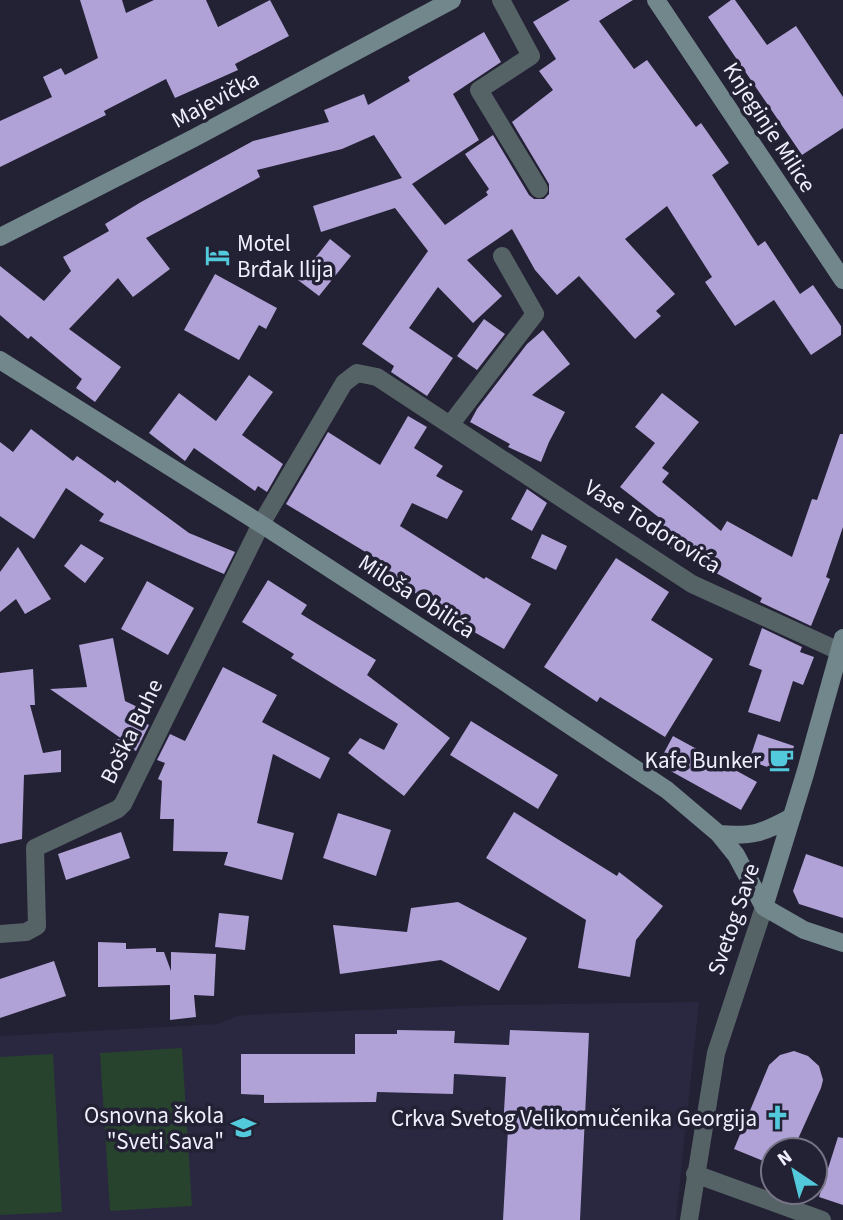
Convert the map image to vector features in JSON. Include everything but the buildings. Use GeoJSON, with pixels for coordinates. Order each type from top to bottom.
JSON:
{"type":"FeatureCollection","features":[{"type":"Feature","properties":{"kind":"street","name":"Majevička"},"geometry":{"type":"LineString","coordinates":[[0,237],[194,138],[452,0]]}},
{"type":"Feature","properties":{"kind":"street"},"geometry":{"type":"LineString","coordinates":[[501,0],[531,56],[479,90],[539,189]]}},
{"type":"Feature","properties":{"kind":"street","name":"Knjeginje Milice"},"geometry":{"type":"LineString","coordinates":[[656,0],[843,280]]}},
{"type":"Feature","properties":{"kind":"street"},"geometry":{"type":"LineString","coordinates":[[450,425],[534,314],[502,256]]}},
{"type":"Feature","properties":{"kind":"street","name":"Miloša Obilića"},"geometry":{"type":"LineString","coordinates":[[3,367],[261,524],[667,790],[719,834],[736,855],[764,907]]}},
{"type":"Feature","properties":{"kind":"street","name":"Vase Todorovića"},"geometry":{"type":"LineString","coordinates":[[261,524],[344,383],[357,373],[377,377],[692,584],[841,644]]}},
{"type":"Feature","properties":{"kind":"street","name":"Boška Buhe"},"geometry":{"type":"LineString","coordinates":[[0,934],[26,932],[37,926],[35,848],[118,809],[123,804],[261,524]]}},
{"type":"Feature","properties":{"kind":"street","name":"Svetog Save"},"geometry":{"type":"LineString","coordinates":[[689,1220],[716,1053],[723,1026],[792,817],[841,644]]}},
{"type":"Feature","properties":{"kind":"street"},"geometry":{"type":"LineString","coordinates":[[719,834],[745,836],[765,832],[792,817]]}},
{"type":"Feature","properties":{"kind":"street"},"geometry":{"type":"LineString","coordinates":[[764,907],[804,930],[843,943]]}},
{"type":"Feature","properties":{"kind":"street"},"geometry":{"type":"LineString","coordinates":[[695,1174],[822,1220]]}},
{"type":"Feature","properties":{"kind":"shaded area","name":"Osnovna škola \"Sveti Sava\""},"geometry":{"type":"Polygon","coordinates":[[[699,1002],[676,1220],[0,1220],[0,1036],[218,1024],[237,1016],[263,1014],[489,1005],[699,1002]]]}},
{"type":"Feature","properties":{"kind":"green space"},"geometry":{"type":"Polygon","coordinates":[[[182,1048],[192,1206],[110,1211],[100,1053],[182,1048]]]}},
{"type":"Feature","properties":{"kind":"green space"},"geometry":{"type":"Polygon","coordinates":[[[53,1054],[62,1212],[0,1215],[0,1057],[53,1054]]]}},
{"type":"Feature","properties":{"kind":"place","name":"Motel Brđak Ilija"},"geometry":{"type":"Point","coordinates":[217,256]}},
{"type":"Feature","properties":{"kind":"place","name":"Kafe Bunker"},"geometry":{"type":"Point","coordinates":[781,760]}},
{"type":"Feature","properties":{"kind":"place","name":"Crkva Svetog Velikomučenika Georgija"},"geometry":{"type":"Point","coordinates":[777,1118]}},
{"type":"Feature","properties":{"kind":"place","name":"Osnovna škola \"Sveti Sava\""},"geometry":{"type":"Point","coordinates":[244,1128]}}]}
